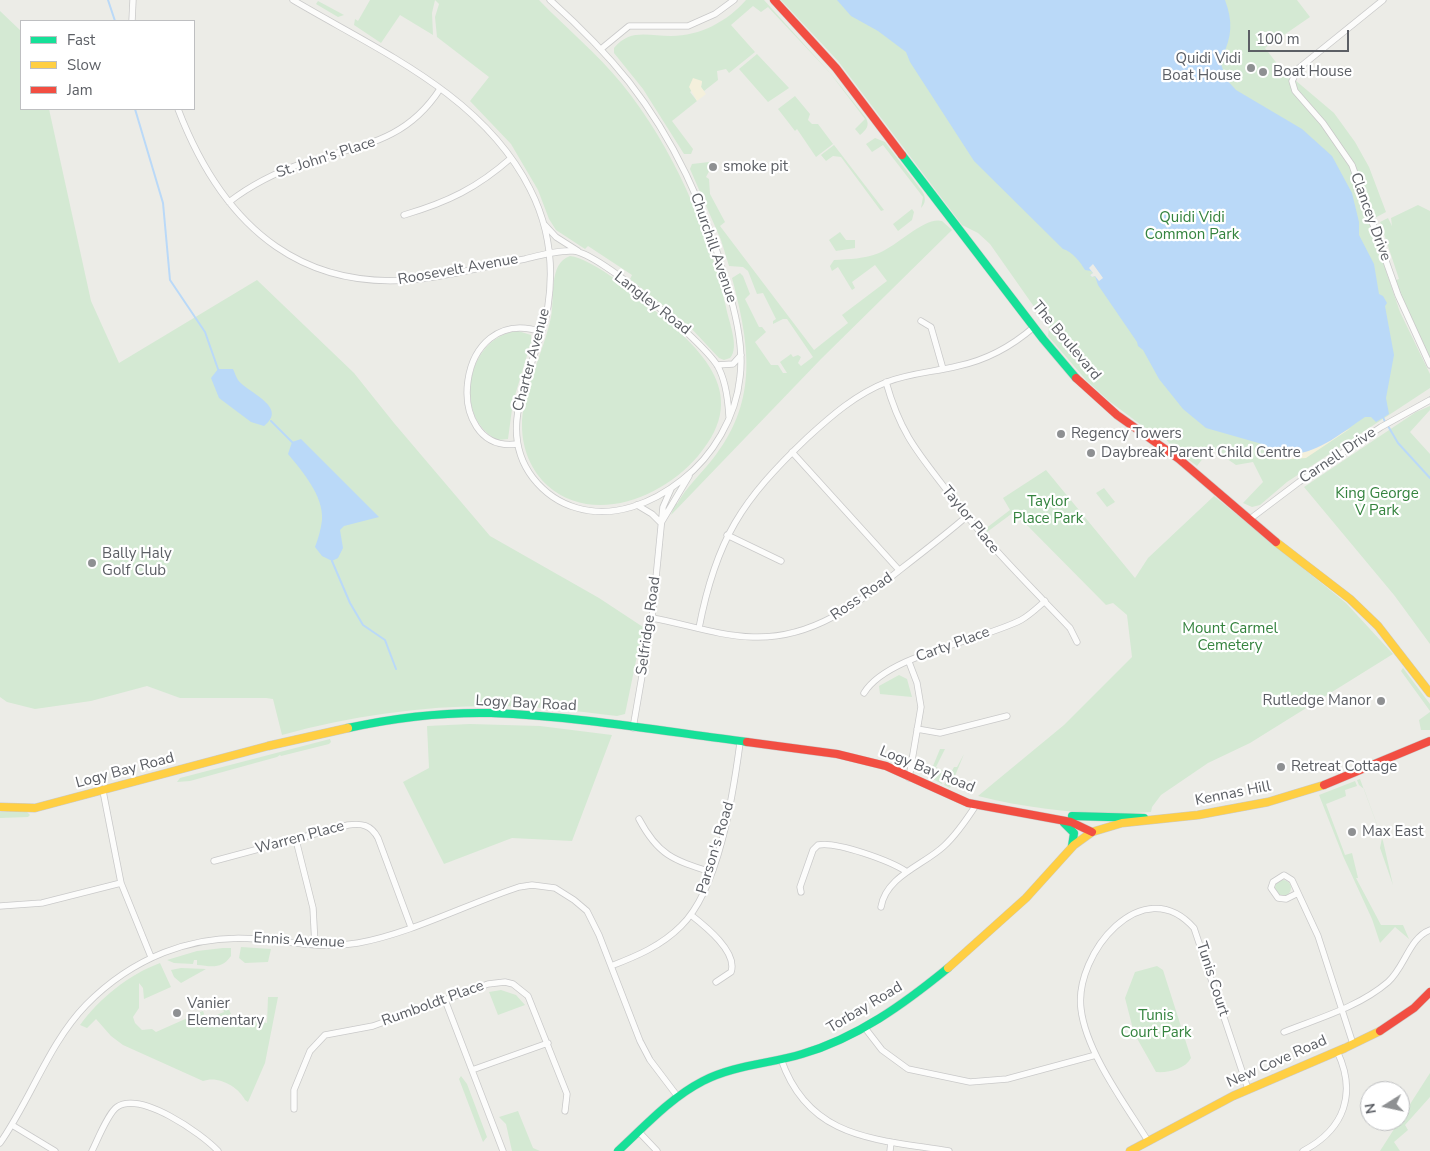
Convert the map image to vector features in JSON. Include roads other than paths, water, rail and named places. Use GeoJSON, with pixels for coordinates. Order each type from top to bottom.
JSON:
{"type":"FeatureCollection","features":[{"type":"Feature","properties":{"kind":"main road","name":"The Boulevard"},"geometry":{"type":"LineString","coordinates":[[774,0],[852,87],[1064,365],[1087,389],[1122,419],[1202,477],[1250,519],[1363,611],[1396,649],[1430,693]]}},
{"type":"Feature","properties":{"kind":"main road","name":"Logy Bay Road"},"geometry":{"type":"LineString","coordinates":[[0,807],[36,808],[268,746],[390,720],[490,713],[811,750],[862,759],[886,766],[947,795],[976,805],[1048,817],[1092,832]]}},
{"type":"Feature","properties":{"kind":"main road","name":"Kennas Hill"},"geometry":{"type":"LineString","coordinates":[[1092,832],[1111,826],[1194,816],[1284,798],[1315,788],[1430,741]]}},
{"type":"Feature","properties":{"kind":"main road","name":"Logy Bay Road"},"geometry":{"type":"LineString","coordinates":[[1048,817],[1057,815],[1131,816],[1152,820]]}},
{"type":"Feature","properties":{"kind":"main road"},"geometry":{"type":"LineString","coordinates":[[1072,816],[1090,823],[1092,832]]}},
{"type":"Feature","properties":{"kind":"main road"},"geometry":{"type":"LineString","coordinates":[[1060,820],[1074,831],[1076,838],[1071,849]]}},
{"type":"Feature","properties":{"kind":"main road","name":"Torbay Road"},"geometry":{"type":"LineString","coordinates":[[618,1151],[678,1097],[707,1079],[827,1046],[864,1028],[921,989],[992,930],[1031,893],[1071,849],[1092,832]]}},
{"type":"Feature","properties":{"kind":"main road","name":"New Cove Road"},"geometry":{"type":"LineString","coordinates":[[1130,1151],[1201,1111],[1353,1044],[1405,1015],[1422,1002],[1430,992]]}},
{"type":"Feature","properties":{"kind":"street"},"geometry":{"type":"LineString","coordinates":[[132,20],[133,0]]}},
{"type":"Feature","properties":{"kind":"street","name":"Charter Avenue"},"geometry":{"type":"LineString","coordinates":[[293,0],[440,89],[484,125],[512,158],[530,189],[543,222],[550,254],[549,297],[542,332],[517,414],[517,444],[523,462],[532,477],[559,501],[578,509],[601,512],[637,505],[674,486],[692,473]]}},
{"type":"Feature","properties":{"kind":"street","name":"Churchill Avenue"},"geometry":{"type":"LineString","coordinates":[[550,0],[601,49],[629,82],[656,120],[695,192],[722,266],[733,305],[741,355],[739,387],[729,418],[718,440],[692,473]]}},
{"type":"Feature","properties":{"kind":"street"},"geometry":{"type":"LineString","coordinates":[[601,49],[629,26],[688,26],[715,14],[734,0]]}},
{"type":"Feature","properties":{"kind":"street","name":"Clancey Drive"},"geometry":{"type":"LineString","coordinates":[[1383,0],[1299,68],[1292,81],[1295,91],[1323,123],[1352,165],[1398,295],[1430,365]]}},
{"type":"Feature","properties":{"kind":"street","name":"St. John's Place"},"geometry":{"type":"LineString","coordinates":[[229,202],[263,180],[286,170],[382,140],[416,117],[432,101],[440,89]]}},
{"type":"Feature","properties":{"kind":"street","name":"Roosevelt Avenue"},"geometry":{"type":"LineString","coordinates":[[178,110],[206,171],[241,217],[264,238],[293,258],[315,268],[366,280],[406,282],[550,254]]}},
{"type":"Feature","properties":{"kind":"street"},"geometry":{"type":"LineString","coordinates":[[404,215],[430,208],[471,190],[512,158]]}},
{"type":"Feature","properties":{"kind":"street","name":"Langley Road"},"geometry":{"type":"LineString","coordinates":[[543,222],[556,237],[660,308],[696,340],[717,365],[726,387],[729,418]]}},
{"type":"Feature","properties":{"kind":"street"},"geometry":{"type":"LineString","coordinates":[[550,254],[579,252]]}},
{"type":"Feature","properties":{"kind":"street"},"geometry":{"type":"LineString","coordinates":[[921,321],[931,326],[943,369]]}},
{"type":"Feature","properties":{"kind":"street"},"geometry":{"type":"LineString","coordinates":[[699,628],[712,569],[727,535],[744,508],[770,474],[792,452],[852,400],[886,382],[917,373],[970,363],[994,354],[1014,343],[1034,327]]}},
{"type":"Feature","properties":{"kind":"street"},"geometry":{"type":"LineString","coordinates":[[517,444],[502,445],[485,437],[479,430],[468,403],[470,368],[479,350],[492,336],[500,332],[519,328],[531,328],[542,332]]}},
{"type":"Feature","properties":{"kind":"street"},"geometry":{"type":"LineString","coordinates":[[717,365],[733,364],[741,355]]}},
{"type":"Feature","properties":{"kind":"street","name":"Taylor Place"},"geometry":{"type":"LineString","coordinates":[[886,382],[902,427],[910,442],[966,517],[1070,628],[1077,642]]}},
{"type":"Feature","properties":{"kind":"street","name":"Carnell Drive"},"geometry":{"type":"LineString","coordinates":[[1250,519],[1380,427],[1429,399]]}},
{"type":"Feature","properties":{"kind":"street"},"geometry":{"type":"LineString","coordinates":[[792,452],[899,570]]}},
{"type":"Feature","properties":{"kind":"street","name":"Selfridge Road"},"geometry":{"type":"LineString","coordinates":[[661,523],[692,473]]}},
{"type":"Feature","properties":{"kind":"street","name":"Selfridge Road"},"geometry":{"type":"LineString","coordinates":[[632,728],[652,618],[664,502],[674,486]]}},
{"type":"Feature","properties":{"kind":"street"},"geometry":{"type":"LineString","coordinates":[[637,505],[652,514],[661,523]]}},
{"type":"Feature","properties":{"kind":"street","name":"Ross Road"},"geometry":{"type":"LineString","coordinates":[[652,618],[728,634],[755,637],[802,631],[846,611],[966,517]]}},
{"type":"Feature","properties":{"kind":"street"},"geometry":{"type":"LineString","coordinates":[[727,535],[781,561]]}},
{"type":"Feature","properties":{"kind":"street","name":"Carty Place"},"geometry":{"type":"LineString","coordinates":[[864,693],[871,682],[909,662],[1011,624],[1033,611],[1045,601]]}},
{"type":"Feature","properties":{"kind":"street"},"geometry":{"type":"LineString","coordinates":[[909,662],[920,696],[918,729],[909,778]]}},
{"type":"Feature","properties":{"kind":"street"},"geometry":{"type":"LineString","coordinates":[[918,729],[940,733],[1007,716]]}},
{"type":"Feature","properties":{"kind":"street","name":"Parson's Road"},"geometry":{"type":"LineString","coordinates":[[611,966],[655,947],[674,933],[691,916],[702,896],[711,872],[729,810],[740,743]]}},
{"type":"Feature","properties":{"kind":"street"},"geometry":{"type":"LineString","coordinates":[[103,791],[121,884],[151,957]]}},
{"type":"Feature","properties":{"kind":"street"},"geometry":{"type":"LineString","coordinates":[[882,907],[886,891],[907,872],[946,845],[976,805]]}},
{"type":"Feature","properties":{"kind":"street"},"geometry":{"type":"LineString","coordinates":[[640,819],[651,840],[662,851],[684,863],[711,872]]}},
{"type":"Feature","properties":{"kind":"street","name":"Warren Place"},"geometry":{"type":"LineString","coordinates":[[214,861],[348,825],[363,824],[369,827],[378,838],[411,926]]}},
{"type":"Feature","properties":{"kind":"street"},"geometry":{"type":"LineString","coordinates":[[296,840],[313,908],[315,945]]}},
{"type":"Feature","properties":{"kind":"street"},"geometry":{"type":"LineString","coordinates":[[801,892],[800,888],[810,857],[818,845],[830,844],[864,854],[896,864],[907,872]]}},
{"type":"Feature","properties":{"kind":"street"},"geometry":{"type":"LineString","coordinates":[[1298,893],[1286,899],[1278,898],[1271,888],[1273,882],[1278,877],[1289,877],[1298,893],[1318,936],[1353,1044]]}},
{"type":"Feature","properties":{"kind":"street"},"geometry":{"type":"LineString","coordinates":[[0,906],[42,903],[121,884]]}},
{"type":"Feature","properties":{"kind":"street","name":"Ennis Avenue"},"geometry":{"type":"LineString","coordinates":[[0,1143],[72,1021],[110,982],[151,957],[182,946],[217,939],[255,938],[315,945],[360,942],[389,935],[519,887],[548,887],[567,894],[587,911],[640,1041],[650,1060],[678,1097]]}},
{"type":"Feature","properties":{"kind":"street","name":"Tunis Court"},"geometry":{"type":"LineString","coordinates":[[1148,1141],[1096,1055],[1088,1038],[1080,1008],[1083,981],[1090,962],[1100,944],[1120,923],[1139,912],[1162,909],[1187,920],[1199,939],[1248,1089]]}},
{"type":"Feature","properties":{"kind":"street"},"geometry":{"type":"LineString","coordinates":[[691,916],[715,936],[729,955],[733,969],[716,982]]}},
{"type":"Feature","properties":{"kind":"street"},"geometry":{"type":"LineString","coordinates":[[1284,1032],[1364,998],[1388,982],[1404,963],[1416,939],[1430,930]]}},
{"type":"Feature","properties":{"kind":"street","name":"Rumboldt Place"},"geometry":{"type":"LineString","coordinates":[[294,1109],[294,1090],[310,1051],[318,1040],[332,1033],[373,1026],[488,984],[505,982],[513,984],[528,996],[567,1094],[564,1111]]}},
{"type":"Feature","properties":{"kind":"street"},"geometry":{"type":"LineString","coordinates":[[445,1000],[503,1151]]}},
{"type":"Feature","properties":{"kind":"street"},"geometry":{"type":"LineString","coordinates":[[864,1028],[882,1050],[908,1069],[970,1082],[1007,1079],[1096,1055]]}},
{"type":"Feature","properties":{"kind":"street"},"geometry":{"type":"LineString","coordinates":[[472,1070],[548,1043]]}},
{"type":"Feature","properties":{"kind":"street"},"geometry":{"type":"LineString","coordinates":[[1303,1151],[1327,1135],[1338,1120],[1345,1105],[1346,1076],[1337,1051]]}},
{"type":"Feature","properties":{"kind":"street"},"geometry":{"type":"LineString","coordinates":[[781,1059],[795,1091],[822,1118],[840,1129],[864,1138],[949,1151]]}},
{"type":"Feature","properties":{"kind":"street"},"geometry":{"type":"LineString","coordinates":[[92,1151],[113,1111],[121,1106],[133,1103],[174,1118],[202,1136],[218,1151]]}},
{"type":"Feature","properties":{"kind":"street"},"geometry":{"type":"LineString","coordinates":[[12,1125],[55,1151]]}},
{"type":"Feature","properties":{"kind":"street"},"geometry":{"type":"LineString","coordinates":[[639,1132],[657,1151]]}},
{"type":"Feature","properties":{"kind":"street"},"geometry":{"type":"LineString","coordinates":[[890,1151],[891,1142]]}},
{"type":"Feature","properties":{"kind":"water","name":"Quidi Vidi Common Park"},"geometry":{"type":"Polygon","coordinates":[[[837,0],[1225,0],[1230,29],[1228,43],[1222,57],[1218,55],[1226,79],[1236,90],[1302,129],[1332,156],[1352,193],[1359,222],[1359,235],[1374,264],[1379,294],[1383,296],[1387,303],[1385,306],[1394,355],[1386,398],[1389,414],[1376,422],[1371,417],[1365,417],[1321,446],[1302,453],[1292,454],[1282,453],[1265,447],[1262,444],[1206,428],[1183,409],[1159,379],[1143,350],[1138,346],[1098,285],[1095,276],[1092,277],[1090,275],[1093,273],[1085,270],[1070,252],[1063,249],[974,161],[910,62],[906,52],[878,31],[851,16],[837,0]]]}},
{"type":"Feature","properties":{"kind":"water"},"geometry":{"type":"Polygon","coordinates":[[[218,369],[233,369],[238,380],[269,407],[272,413],[264,426],[251,422],[219,398],[211,378],[218,369]]]}},
{"type":"Feature","properties":{"kind":"water"},"geometry":{"type":"Polygon","coordinates":[[[301,439],[379,517],[344,526],[340,530],[343,548],[338,558],[332,561],[322,556],[315,547],[322,520],[320,502],[311,484],[288,454],[292,442],[301,439]]]}},
{"type":"Feature","properties":{"kind":"waterway"},"geometry":{"type":"LineString","coordinates":[[108,0],[115,20]]}},
{"type":"Feature","properties":{"kind":"waterway"},"geometry":{"type":"LineString","coordinates":[[135,110],[163,203],[170,280],[205,332],[218,369]]}},
{"type":"Feature","properties":{"kind":"waterway"},"geometry":{"type":"LineString","coordinates":[[1383,417],[1385,422]]}},
{"type":"Feature","properties":{"kind":"waterway"},"geometry":{"type":"LineString","coordinates":[[271,421],[292,442]]}},
{"type":"Feature","properties":{"kind":"waterway"},"geometry":{"type":"LineString","coordinates":[[1388,426],[1398,443],[1430,478]]}},
{"type":"Feature","properties":{"kind":"waterway"},"geometry":{"type":"LineString","coordinates":[[332,561],[350,603],[363,625],[385,640],[396,669]]}},
{"type":"Feature","properties":{"kind":"place","name":"Quidi Vidi Boat House"},"geometry":{"type":"Point","coordinates":[1251,68]}},
{"type":"Feature","properties":{"kind":"place","name":"Boat House"},"geometry":{"type":"Point","coordinates":[1263,72]}},
{"type":"Feature","properties":{"kind":"place","name":"smoke pit"},"geometry":{"type":"Point","coordinates":[713,167]}},
{"type":"Feature","properties":{"kind":"place","name":"Regency Towers"},"geometry":{"type":"Point","coordinates":[1061,434]}},
{"type":"Feature","properties":{"kind":"place","name":"Daybreak Parent Child Centre"},"geometry":{"type":"Point","coordinates":[1091,453]}},
{"type":"Feature","properties":{"kind":"place","name":"Bally Haly Golf Club"},"geometry":{"type":"Point","coordinates":[92,563]}},
{"type":"Feature","properties":{"kind":"place","name":"Rutledge Manor"},"geometry":{"type":"Point","coordinates":[1381,701]}},
{"type":"Feature","properties":{"kind":"place","name":"Retreat Cottage"},"geometry":{"type":"Point","coordinates":[1281,767]}},
{"type":"Feature","properties":{"kind":"place","name":"Max East"},"geometry":{"type":"Point","coordinates":[1352,832]}},
{"type":"Feature","properties":{"kind":"place","name":"Vanier Elementary"},"geometry":{"type":"Point","coordinates":[177,1013]}},
{"type":"Feature","properties":{"kind":"park label","name":"King George V Park"},"geometry":{"type":"Point","coordinates":[1377,502]}},
{"type":"Feature","properties":{"kind":"park label","name":"Taylor Place Park"},"geometry":{"type":"Point","coordinates":[1048,510]}},
{"type":"Feature","properties":{"kind":"park label","name":"Mount Carmel Cemetery"},"geometry":{"type":"Point","coordinates":[1230,638]}},
{"type":"Feature","properties":{"kind":"park label","name":"Tunis Court Park"},"geometry":{"type":"Point","coordinates":[1156,1024]}}]}
